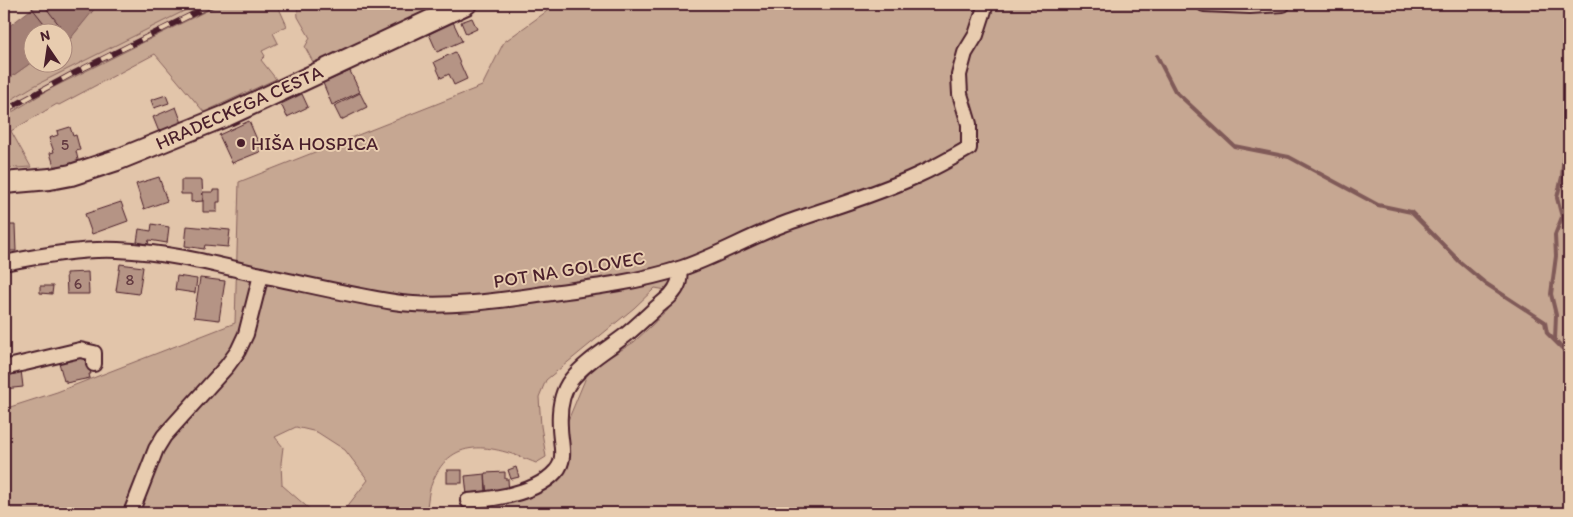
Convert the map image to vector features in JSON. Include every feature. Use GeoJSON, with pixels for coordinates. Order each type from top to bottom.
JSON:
{"type":"FeatureCollection","features":[{"type":"Feature","properties":{"kind":"street","name":"HRADECKEGA CESTA"},"geometry":{"type":"LineString","coordinates":[[4,183],[50,179],[70,175],[125,156],[228,115],[466,4]]}},
{"type":"Feature","properties":{"kind":"street","name":"POT NA GOLOVEC"},"geometry":{"type":"LineString","coordinates":[[4,264],[54,254],[116,250],[146,252],[217,264],[261,275],[396,302],[445,304],[513,299],[579,290],[680,269],[702,261],[780,225],[848,203],[915,177],[969,148],[969,124],[960,94],[959,75],[965,53],[976,34],[986,4]]}},
{"type":"Feature","properties":{"kind":"street"},"geometry":{"type":"LineString","coordinates":[[1204,4],[1250,6],[1283,4]]}},
{"type":"Feature","properties":{"kind":"street"},"geometry":{"type":"LineString","coordinates":[[468,501],[511,495],[540,483],[556,472],[562,458],[561,403],[570,382],[584,366],[629,332],[673,294],[679,283],[680,269]]}},
{"type":"Feature","properties":{"kind":"street"},"geometry":{"type":"LineString","coordinates":[[131,513],[156,448],[164,436],[227,366],[238,351],[246,334],[261,275]]}},
{"type":"Feature","properties":{"kind":"street"},"geometry":{"type":"LineString","coordinates":[[4,368],[80,350],[94,353],[94,364]]}},
{"type":"Feature","properties":{"kind":"shaded area"},"geometry":{"type":"Polygon","coordinates":[[[38,4],[104,4],[96,7],[72,37],[72,22],[22,22],[22,69],[4,82],[4,30],[38,4]]]}},
{"type":"Feature","properties":{"kind":"shaded area"},"geometry":{"type":"Polygon","coordinates":[[[104,4],[198,4],[72,67],[72,36],[96,6],[104,4]]]}},
{"type":"Feature","properties":{"kind":"shaded area"},"geometry":{"type":"Polygon","coordinates":[[[198,4],[220,4],[50,89],[4,117],[4,104],[62,72],[72,72],[72,67],[198,4]]]}},
{"type":"Feature","properties":{"kind":"shaded area"},"geometry":{"type":"Polygon","coordinates":[[[220,4],[272,4],[274,8],[278,6],[287,26],[273,33],[278,43],[262,51],[265,56],[261,60],[276,79],[204,112],[155,54],[59,105],[57,104],[11,131],[31,167],[4,167],[4,117],[50,89],[220,4]]]}},
{"type":"Feature","properties":{"kind":"shaded area"},"geometry":{"type":"Polygon","coordinates":[[[297,4],[449,4],[321,66],[313,62],[305,47],[310,38],[298,17],[297,4]]]}},
{"type":"Feature","properties":{"kind":"shaded area"},"geometry":{"type":"Polygon","coordinates":[[[557,4],[1569,4],[1569,513],[500,513],[505,502],[545,471],[564,466],[564,430],[589,370],[634,342],[668,310],[672,291],[655,288],[634,308],[546,380],[539,397],[546,457],[536,463],[506,452],[491,449],[463,450],[451,456],[441,467],[432,483],[426,513],[342,513],[368,480],[345,450],[317,432],[296,427],[275,437],[283,447],[281,463],[282,485],[314,513],[4,513],[4,409],[57,392],[235,323],[239,182],[482,86],[504,42],[557,4]]]}},
{"type":"Feature","properties":{"kind":"shaded area"},"geometry":{"type":"Polygon","coordinates":[[[22,69],[22,72],[62,72],[4,104],[4,82],[22,69]]]}},
{"type":"Feature","properties":{"kind":"building"},"geometry":{"type":"Polygon","coordinates":[[[38,4],[43,4],[57,22],[43,22],[32,8],[38,4]]]}},
{"type":"Feature","properties":{"kind":"building"},"geometry":{"type":"Polygon","coordinates":[[[472,18],[477,29],[466,34],[461,22],[472,18]]]}},
{"type":"Feature","properties":{"kind":"building"},"geometry":{"type":"Polygon","coordinates":[[[453,22],[462,41],[437,52],[429,34],[453,22]]]}},
{"type":"Feature","properties":{"kind":"building"},"geometry":{"type":"Polygon","coordinates":[[[455,52],[467,79],[454,85],[449,74],[441,78],[434,62],[455,52]]]}},
{"type":"Feature","properties":{"kind":"building"},"geometry":{"type":"Polygon","coordinates":[[[350,71],[360,92],[332,105],[323,83],[350,71]]]}},
{"type":"Feature","properties":{"kind":"building"},"geometry":{"type":"Polygon","coordinates":[[[360,93],[367,107],[341,120],[334,106],[360,93]]]}},
{"type":"Feature","properties":{"kind":"building"},"geometry":{"type":"Polygon","coordinates":[[[302,94],[308,107],[287,117],[281,104],[302,94]]]}},
{"type":"Feature","properties":{"kind":"building"},"geometry":{"type":"Polygon","coordinates":[[[166,95],[169,103],[154,108],[151,100],[166,95]]]}},
{"type":"Feature","properties":{"kind":"building"},"geometry":{"type":"Polygon","coordinates":[[[176,107],[182,123],[159,132],[153,117],[176,107]]]}},
{"type":"Feature","properties":{"kind":"building","name":"HIŠA HOSPICA"},"geometry":{"type":"Polygon","coordinates":[[[249,121],[262,151],[232,163],[219,135],[249,121]]]}},
{"type":"Feature","properties":{"kind":"building"},"geometry":{"type":"Polygon","coordinates":[[[70,127],[73,136],[76,135],[80,150],[76,151],[79,164],[56,172],[50,153],[54,152],[49,138],[58,135],[57,131],[70,127]]]}},
{"type":"Feature","properties":{"kind":"building"},"geometry":{"type":"Polygon","coordinates":[[[159,177],[167,201],[144,209],[136,184],[159,177]]]}},
{"type":"Feature","properties":{"kind":"building"},"geometry":{"type":"Polygon","coordinates":[[[181,180],[202,180],[203,201],[191,202],[191,194],[181,194],[181,180]]]}},
{"type":"Feature","properties":{"kind":"building"},"geometry":{"type":"Polygon","coordinates":[[[213,190],[220,190],[220,202],[217,202],[217,212],[203,212],[203,192],[213,192],[213,190]]]}},
{"type":"Feature","properties":{"kind":"building"},"geometry":{"type":"Polygon","coordinates":[[[121,202],[128,221],[92,234],[85,214],[121,202]]]}},
{"type":"Feature","properties":{"kind":"building"},"geometry":{"type":"Polygon","coordinates":[[[152,224],[169,227],[167,243],[149,240],[148,244],[137,242],[139,229],[151,231],[152,224]]]}},
{"type":"Feature","properties":{"kind":"building"},"geometry":{"type":"Polygon","coordinates":[[[4,225],[15,225],[16,251],[4,251],[4,225]]]}},
{"type":"Feature","properties":{"kind":"building"},"geometry":{"type":"Polygon","coordinates":[[[187,226],[230,230],[228,247],[205,245],[204,249],[185,246],[187,226]]]}},
{"type":"Feature","properties":{"kind":"building"},"geometry":{"type":"Polygon","coordinates":[[[120,264],[143,267],[139,294],[116,291],[120,264]]]}},
{"type":"Feature","properties":{"kind":"building"},"geometry":{"type":"Polygon","coordinates":[[[88,272],[89,294],[67,294],[66,273],[88,272]]]}},
{"type":"Feature","properties":{"kind":"building"},"geometry":{"type":"Polygon","coordinates":[[[177,276],[197,279],[195,293],[175,290],[177,276]]]}},
{"type":"Feature","properties":{"kind":"building"},"geometry":{"type":"Polygon","coordinates":[[[200,278],[225,281],[219,320],[194,317],[200,278]]]}},
{"type":"Feature","properties":{"kind":"building"},"geometry":{"type":"Polygon","coordinates":[[[40,286],[53,286],[52,294],[40,293],[40,286]]]}},
{"type":"Feature","properties":{"kind":"building"},"geometry":{"type":"Polygon","coordinates":[[[85,352],[91,374],[89,374],[90,378],[66,383],[58,359],[85,352]]]}},
{"type":"Feature","properties":{"kind":"building"},"geometry":{"type":"Polygon","coordinates":[[[21,370],[23,387],[4,389],[4,371],[21,370]]]}},
{"type":"Feature","properties":{"kind":"building"},"geometry":{"type":"Polygon","coordinates":[[[516,467],[519,477],[511,479],[508,470],[516,467]]]}},
{"type":"Feature","properties":{"kind":"building"},"geometry":{"type":"Polygon","coordinates":[[[447,470],[462,470],[462,483],[447,483],[447,470]]]}},
{"type":"Feature","properties":{"kind":"building"},"geometry":{"type":"Polygon","coordinates":[[[505,472],[505,479],[508,479],[509,494],[487,496],[485,473],[505,472]]]}},
{"type":"Feature","properties":{"kind":"building"},"geometry":{"type":"Polygon","coordinates":[[[485,474],[486,494],[467,495],[465,476],[485,474]]]}},
{"type":"Feature","properties":{"kind":"building"},"geometry":{"type":"Polygon","coordinates":[[[486,506],[487,513],[473,513],[473,508],[486,506]]]}},
{"type":"Feature","properties":{"kind":"waterway"},"geometry":{"type":"LineString","coordinates":[[1157,56],[1175,91],[1234,146],[1289,157],[1378,205],[1411,212],[1460,262],[1485,283],[1545,322],[1547,333],[1569,355]]}},
{"type":"Feature","properties":{"kind":"waterway"},"geometry":{"type":"LineString","coordinates":[[1555,340],[1556,315],[1551,294],[1556,256],[1555,235],[1562,217],[1557,198],[1562,177],[1564,153],[1569,144]]}},
{"type":"Feature","properties":{"kind":"railway"},"geometry":{"type":"LineString","coordinates":[[4,111],[70,75],[213,4]]}},
{"type":"Feature","properties":{"kind":"place","name":"HIŠA HOSPICA"},"geometry":{"type":"Point","coordinates":[241,143]}}]}
